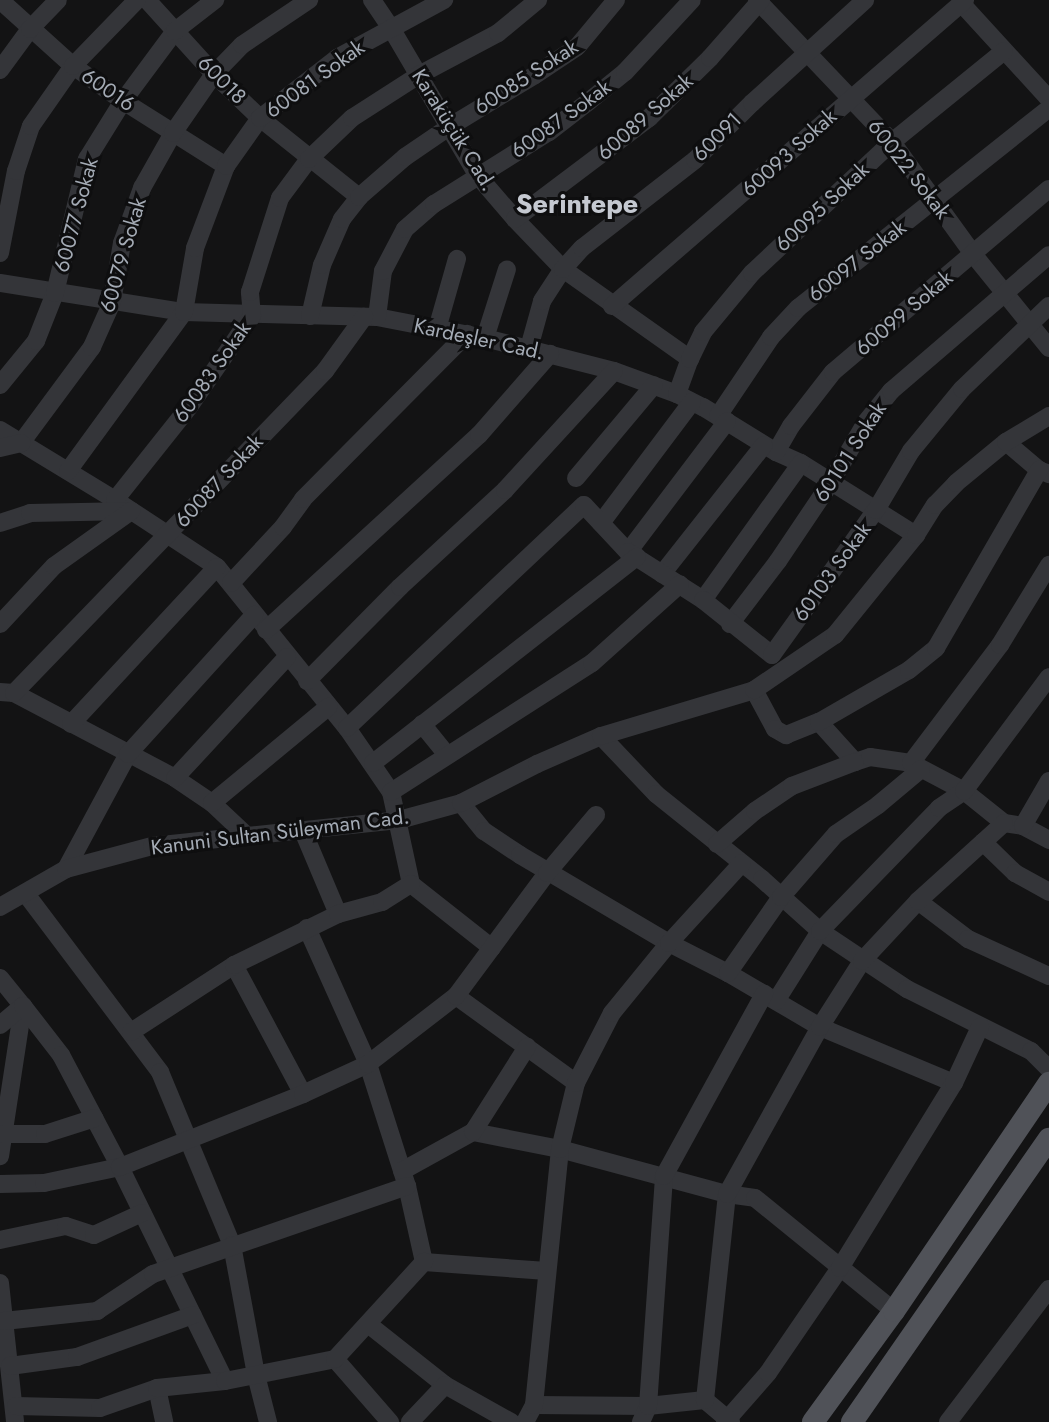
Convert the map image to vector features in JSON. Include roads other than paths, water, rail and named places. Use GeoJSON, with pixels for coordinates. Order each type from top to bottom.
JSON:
{"type":"FeatureCollection","features":[{"type":"Feature","properties":{"kind":"main road"},"geometry":{"type":"LineString","coordinates":[[813,1422],[894,1311],[1049,1083]]}},
{"type":"Feature","properties":{"kind":"main road"},"geometry":{"type":"LineString","coordinates":[[852,1422],[1049,1139]]}},
{"type":"Feature","properties":{"kind":"street","name":"60016"},"geometry":{"type":"LineString","coordinates":[[0,0],[73,66],[123,101],[226,166]]}},
{"type":"Feature","properties":{"kind":"street"},"geometry":{"type":"LineString","coordinates":[[0,70],[30,29],[58,0]]}},
{"type":"Feature","properties":{"kind":"street"},"geometry":{"type":"LineString","coordinates":[[0,253],[15,171],[32,126],[73,66],[137,0]]}},
{"type":"Feature","properties":{"kind":"street","name":"60018"},"geometry":{"type":"LineString","coordinates":[[147,0],[214,74],[260,118],[359,197]]}},
{"type":"Feature","properties":{"kind":"street","name":"60077 Sokak"},"geometry":{"type":"LineString","coordinates":[[0,385],[36,341],[55,293],[87,159],[123,101],[175,31],[215,0]]}},
{"type":"Feature","properties":{"kind":"street","name":"60079 Sokak"},"geometry":{"type":"LineString","coordinates":[[21,443],[92,347],[112,302],[122,243],[142,188],[173,133],[214,74],[242,45],[309,0]]}},
{"type":"Feature","properties":{"kind":"street","name":"Karaküçük Cad."},"geometry":{"type":"LineString","coordinates":[[372,0],[391,28],[478,176],[515,219],[563,269],[612,306],[690,359]]}},
{"type":"Feature","properties":{"kind":"street","name":"60081 Sokak"},"geometry":{"type":"LineString","coordinates":[[68,471],[184,312],[195,248],[226,166],[260,118],[337,58],[444,0]]}},
{"type":"Feature","properties":{"kind":"street","name":"60083 Sokak"},"geometry":{"type":"LineString","coordinates":[[115,500],[189,407],[252,316],[250,292],[280,198],[309,159],[352,118],[419,75],[498,33],[538,0]]}},
{"type":"Feature","properties":{"kind":"street","name":"60085 Sokak"},"geometry":{"type":"LineString","coordinates":[[310,316],[322,265],[342,219],[359,197],[405,157],[449,126],[536,75],[577,47],[616,0]]}},
{"type":"Feature","properties":{"kind":"street","name":"60087 Sokak"},"geometry":{"type":"LineString","coordinates":[[3,693],[168,536],[325,371],[371,317],[383,271],[405,229],[434,204],[549,132],[588,102],[625,72],[692,0]]}},
{"type":"Feature","properties":{"kind":"street","name":"60091"},"geometry":{"type":"LineString","coordinates":[[529,348],[542,301],[563,269],[582,248],[695,160],[752,103],[866,0]]}},
{"type":"Feature","properties":{"kind":"street","name":"60022 Sokak"},"geometry":{"type":"LineString","coordinates":[[759,1],[892,142],[936,200],[973,255],[1049,348]]}},
{"type":"Feature","properties":{"kind":"street","name":"60089 Sokak"},"geometry":{"type":"LineString","coordinates":[[515,219],[649,118],[710,58],[759,1]]}},
{"type":"Feature","properties":{"kind":"street"},"geometry":{"type":"LineString","coordinates":[[963,2],[1004,51],[1049,99]]}},
{"type":"Feature","properties":{"kind":"street","name":"60093 Sokak"},"geometry":{"type":"LineString","coordinates":[[612,306],[963,2]]}},
{"type":"Feature","properties":{"kind":"street","name":"60095 Sokak"},"geometry":{"type":"LineString","coordinates":[[602,523],[685,398],[690,359],[704,332],[752,273],[892,142],[1004,51]]}},
{"type":"Feature","properties":{"kind":"street","name":"60097 Sokak"},"geometry":{"type":"LineString","coordinates":[[373,764],[633,555],[722,418],[771,337],[798,308],[1049,108]]}},
{"type":"Feature","properties":{"kind":"street","name":"60099 Sokak"},"geometry":{"type":"LineString","coordinates":[[662,574],[791,426],[833,372],[1049,189]]}},
{"type":"Feature","properties":{"kind":"street","name":"60101 Sokak"},"geometry":{"type":"LineString","coordinates":[[729,624],[778,561],[831,482],[866,422],[891,392],[1049,255]]}},
{"type":"Feature","properties":{"kind":"street"},"geometry":{"type":"LineString","coordinates":[[437,328],[457,259]]}},
{"type":"Feature","properties":{"kind":"street"},"geometry":{"type":"LineString","coordinates":[[485,338],[507,269]]}},
{"type":"Feature","properties":{"kind":"street","name":"Kardeşler Cad."},"geometry":{"type":"LineString","coordinates":[[0,283],[184,312],[252,316],[371,317],[485,338],[614,371],[685,398],[722,418],[770,448],[801,463],[916,535]]}},
{"type":"Feature","properties":{"kind":"street","name":"60103 Sokak"},"geometry":{"type":"LineString","coordinates":[[772,655],[876,510],[911,451],[962,389],[1032,325],[1049,306]]}},
{"type":"Feature","properties":{"kind":"street"},"geometry":{"type":"LineString","coordinates":[[231,583],[276,534],[303,499],[466,334]]}},
{"type":"Feature","properties":{"kind":"street"},"geometry":{"type":"LineString","coordinates":[[266,630],[479,435],[550,354]]}},
{"type":"Feature","properties":{"kind":"street"},"geometry":{"type":"LineString","coordinates":[[307,681],[400,587],[505,490],[614,371]]}},
{"type":"Feature","properties":{"kind":"street"},"geometry":{"type":"LineString","coordinates":[[576,478],[654,385]]}},
{"type":"Feature","properties":{"kind":"street","name":"Kanuni Sultan Süleyman Cad."},"geometry":{"type":"LineString","coordinates":[[0,907],[66,869],[152,846],[399,820],[461,803],[537,764],[601,736],[754,690],[835,634],[916,535],[935,504],[956,483],[1006,442],[1049,416]]}},
{"type":"Feature","properties":{"kind":"street"},"geometry":{"type":"LineString","coordinates":[[0,430],[115,500],[217,567],[287,657],[347,728],[391,792],[399,820],[411,884],[492,948]]}},
{"type":"Feature","properties":{"kind":"street"},"geometry":{"type":"LineString","coordinates":[[754,690],[775,729],[786,735],[819,722],[909,670],[936,648],[1044,472],[1006,442]]}},
{"type":"Feature","properties":{"kind":"street"},"geometry":{"type":"LineString","coordinates":[[0,448],[21,443]]}},
{"type":"Feature","properties":{"kind":"street"},"geometry":{"type":"LineString","coordinates":[[703,600],[801,463]]}},
{"type":"Feature","properties":{"kind":"street"},"geometry":{"type":"LineString","coordinates":[[347,728],[584,505],[633,555],[703,600],[729,624],[787,668]]}},
{"type":"Feature","properties":{"kind":"street"},"geometry":{"type":"LineString","coordinates":[[0,523],[30,513],[131,511]]}},
{"type":"Feature","properties":{"kind":"street"},"geometry":{"type":"LineString","coordinates":[[0,624],[54,566],[131,511]]}},
{"type":"Feature","properties":{"kind":"street"},"geometry":{"type":"LineString","coordinates":[[728,973],[781,897],[836,834],[878,805],[916,766],[999,645],[1049,565]]}},
{"type":"Feature","properties":{"kind":"street"},"geometry":{"type":"LineString","coordinates":[[71,724],[217,567]]}},
{"type":"Feature","properties":{"kind":"street"},"geometry":{"type":"LineString","coordinates":[[391,792],[592,663],[680,584]]}},
{"type":"Feature","properties":{"kind":"street"},"geometry":{"type":"LineString","coordinates":[[66,869],[128,754],[254,615]]}},
{"type":"Feature","properties":{"kind":"street"},"geometry":{"type":"LineString","coordinates":[[175,778],[287,657]]}},
{"type":"Feature","properties":{"kind":"street"},"geometry":{"type":"LineString","coordinates":[[644,1414],[664,1176],[770,997],[820,931],[939,808],[964,791],[1049,677]]}},
{"type":"Feature","properties":{"kind":"street"},"geometry":{"type":"LineString","coordinates":[[3,693],[71,724],[175,778],[212,803],[247,836]]}},
{"type":"Feature","properties":{"kind":"street"},"geometry":{"type":"LineString","coordinates":[[212,803],[328,707]]}},
{"type":"Feature","properties":{"kind":"street"},"geometry":{"type":"LineString","coordinates":[[819,722],[855,762]]}},
{"type":"Feature","properties":{"kind":"street"},"geometry":{"type":"LineString","coordinates":[[422,724],[447,755]]}},
{"type":"Feature","properties":{"kind":"street"},"geometry":{"type":"LineString","coordinates":[[601,736],[656,794],[742,863],[820,931],[862,961],[980,1027],[1031,1051],[1049,1069]]}},
{"type":"Feature","properties":{"kind":"street"},"geometry":{"type":"LineString","coordinates":[[717,844],[754,811],[792,786],[870,757],[916,766],[964,791],[1004,823],[1023,826],[1049,840]]}},
{"type":"Feature","properties":{"kind":"street"},"geometry":{"type":"LineString","coordinates":[[1023,826],[1049,781]]}},
{"type":"Feature","properties":{"kind":"street"},"geometry":{"type":"LineString","coordinates":[[461,803],[484,831],[547,873],[669,943],[728,973],[820,1027],[954,1083]]}},
{"type":"Feature","properties":{"kind":"street"},"geometry":{"type":"LineString","coordinates":[[0,1184],[44,1183],[120,1167],[303,1094],[368,1064],[456,996],[547,873],[596,815]]}},
{"type":"Feature","properties":{"kind":"street"},"geometry":{"type":"LineString","coordinates":[[705,1400],[728,1194],[820,1027],[862,961],[918,901],[1004,823]]}},
{"type":"Feature","properties":{"kind":"street"},"geometry":{"type":"LineString","coordinates":[[303,831],[338,914]]}},
{"type":"Feature","properties":{"kind":"street"},"geometry":{"type":"LineString","coordinates":[[983,842],[1015,873],[1049,892]]}},
{"type":"Feature","properties":{"kind":"street"},"geometry":{"type":"LineString","coordinates":[[525,1422],[534,1405],[560,1149],[576,1083],[612,1013],[669,943],[742,863]]}},
{"type":"Feature","properties":{"kind":"street"},"geometry":{"type":"LineString","coordinates":[[131,1032],[234,964],[338,914],[382,902],[411,884]]}},
{"type":"Feature","properties":{"kind":"street"},"geometry":{"type":"LineString","coordinates":[[26,894],[160,1072],[232,1245],[256,1375],[268,1422]]}},
{"type":"Feature","properties":{"kind":"street"},"geometry":{"type":"LineString","coordinates":[[918,901],[968,939],[1049,976]]}},
{"type":"Feature","properties":{"kind":"street"},"geometry":{"type":"LineString","coordinates":[[307,928],[368,1064],[404,1178],[424,1262]]}},
{"type":"Feature","properties":{"kind":"street"},"geometry":{"type":"LineString","coordinates":[[234,964],[303,1094]]}},
{"type":"Feature","properties":{"kind":"street"},"geometry":{"type":"LineString","coordinates":[[0,978],[60,1055],[120,1167],[225,1381]]}},
{"type":"Feature","properties":{"kind":"street"},"geometry":{"type":"LineString","coordinates":[[456,996],[576,1083]]}},
{"type":"Feature","properties":{"kind":"street"},"geometry":{"type":"LineString","coordinates":[[0,1025],[22,1006]]}},
{"type":"Feature","properties":{"kind":"street"},"geometry":{"type":"LineString","coordinates":[[0,1155],[22,1006]]}},
{"type":"Feature","properties":{"kind":"street"},"geometry":{"type":"LineString","coordinates":[[705,1400],[727,1421],[768,1373],[840,1268],[954,1083],[980,1027]]}},
{"type":"Feature","properties":{"kind":"street"},"geometry":{"type":"LineString","coordinates":[[2,1309],[97,1311],[153,1274],[404,1178],[473,1132],[527,1047]]}},
{"type":"Feature","properties":{"kind":"street"},"geometry":{"type":"LineString","coordinates":[[3,1134],[45,1134],[95,1118]]}},
{"type":"Feature","properties":{"kind":"street"},"geometry":{"type":"LineString","coordinates":[[473,1132],[560,1149],[728,1194],[755,1198],[894,1311]]}},
{"type":"Feature","properties":{"kind":"street"},"geometry":{"type":"LineString","coordinates":[[0,1240],[66,1226],[94,1235],[142,1213]]}},
{"type":"Feature","properties":{"kind":"street"},"geometry":{"type":"LineString","coordinates":[[424,1262],[547,1271]]}},
{"type":"Feature","properties":{"kind":"street"},"geometry":{"type":"LineString","coordinates":[[0,1283],[15,1414],[100,1408],[157,1388],[225,1381],[334,1359],[424,1262]]}},
{"type":"Feature","properties":{"kind":"street"},"geometry":{"type":"LineString","coordinates":[[948,1422],[1049,1289]]}},
{"type":"Feature","properties":{"kind":"street"},"geometry":{"type":"LineString","coordinates":[[10,1366],[77,1358],[193,1315]]}},
{"type":"Feature","properties":{"kind":"street"},"geometry":{"type":"LineString","coordinates":[[368,1324],[445,1385],[511,1422]]}},
{"type":"Feature","properties":{"kind":"street"},"geometry":{"type":"LineString","coordinates":[[334,1359],[390,1422]]}},
{"type":"Feature","properties":{"kind":"street"},"geometry":{"type":"LineString","coordinates":[[410,1422],[445,1385]]}},
{"type":"Feature","properties":{"kind":"street"},"geometry":{"type":"LineString","coordinates":[[157,1388],[164,1422]]}},
{"type":"Feature","properties":{"kind":"street"},"geometry":{"type":"LineString","coordinates":[[534,1405],[644,1414],[705,1400]]}},
{"type":"Feature","properties":{"kind":"district","name":"Serintepe"},"geometry":{"type":"Point","coordinates":[577,204]}}]}
